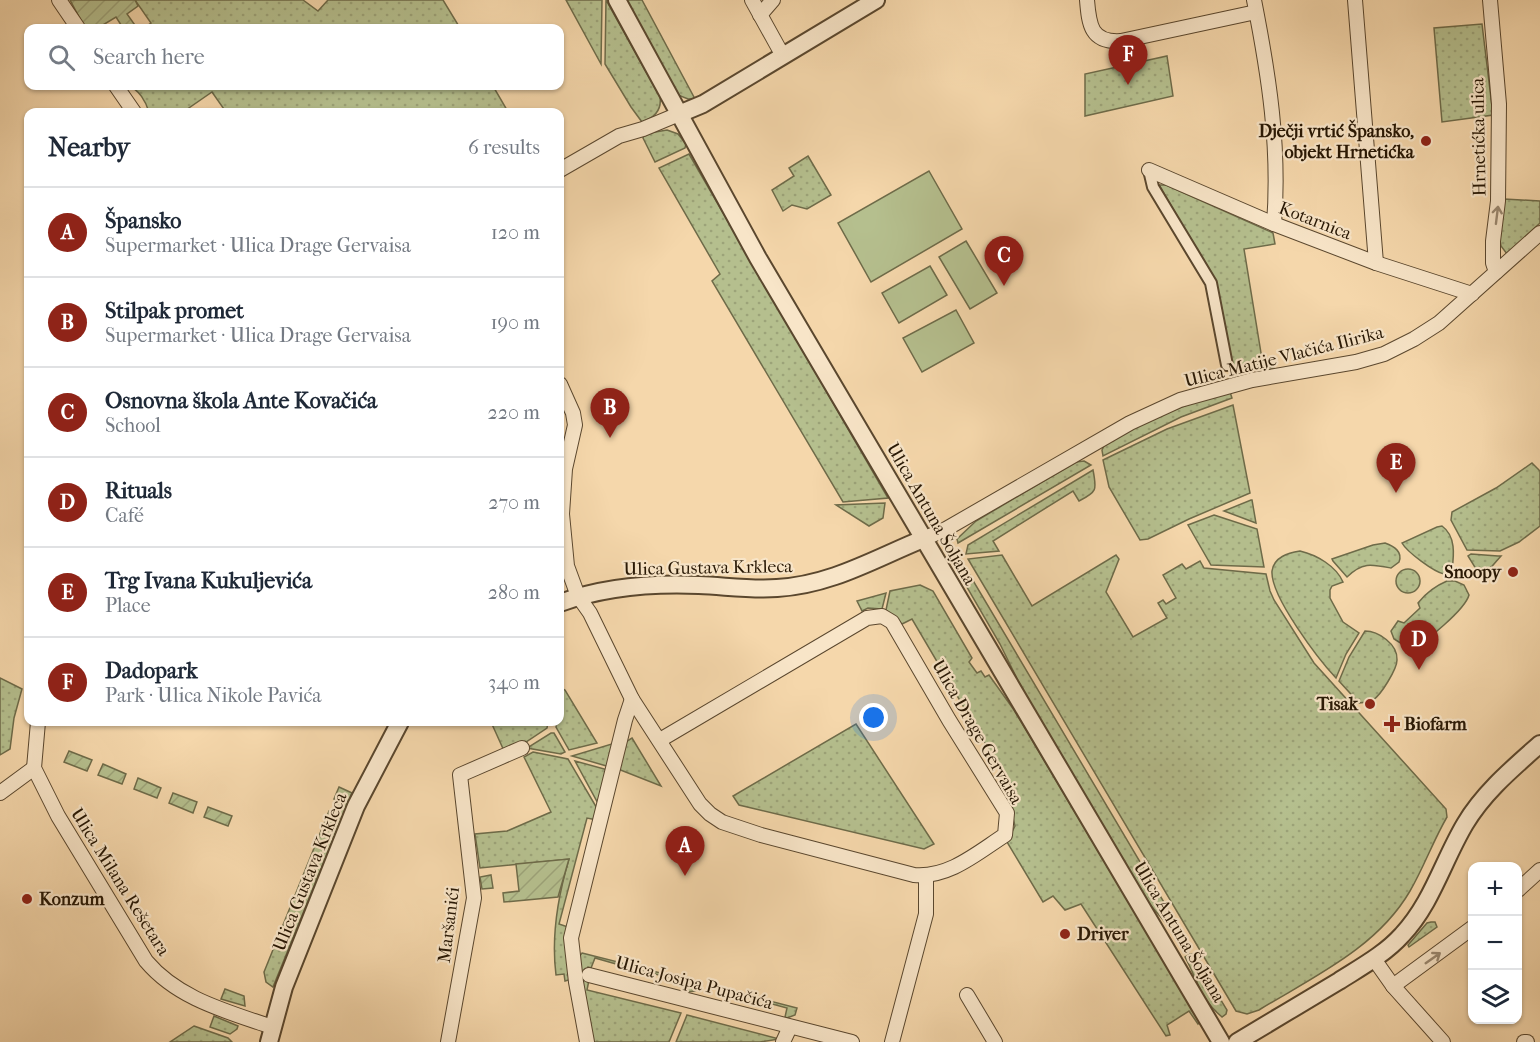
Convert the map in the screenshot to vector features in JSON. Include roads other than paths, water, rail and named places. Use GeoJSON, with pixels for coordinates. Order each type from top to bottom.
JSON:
{"type":"FeatureCollection","features":[{"type":"Feature","properties":{"kind":"street"},"geometry":{"type":"LineString","coordinates":[[59,0],[75,24]]}},
{"type":"Feature","properties":{"kind":"street","name":"Ulica Antuna Šoljana"},"geometry":{"type":"LineString","coordinates":[[617,0],[758,258],[1221,1042]]}},
{"type":"Feature","properties":{"kind":"street"},"geometry":{"type":"LineString","coordinates":[[752,0],[783,56]]}},
{"type":"Feature","properties":{"kind":"street"},"geometry":{"type":"LineString","coordinates":[[760,15],[773,0]]}},
{"type":"Feature","properties":{"kind":"street"},"geometry":{"type":"LineString","coordinates":[[564,168],[619,136],[643,129],[703,104],[876,0]]}},
{"type":"Feature","properties":{"kind":"street"},"geometry":{"type":"LineString","coordinates":[[1087,0],[1091,27],[1099,37],[1110,41],[1121,41],[1255,6],[1272,98],[1276,172],[1274,224]]}},
{"type":"Feature","properties":{"kind":"street"},"geometry":{"type":"LineString","coordinates":[[1355,0],[1376,263]]}},
{"type":"Feature","properties":{"kind":"street","name":"Hrnetićka ulica"},"geometry":{"type":"LineString","coordinates":[[1490,0],[1499,104],[1498,201],[1493,241],[1493,263],[1496,272]]}},
{"type":"Feature","properties":{"kind":"street"},"geometry":{"type":"LineString","coordinates":[[119,90],[131,108]]}},
{"type":"Feature","properties":{"kind":"street"},"geometry":{"type":"LineString","coordinates":[[1149,170],[1153,187],[1211,283],[1227,365]]}},
{"type":"Feature","properties":{"kind":"street","name":"Kotarnica"},"geometry":{"type":"LineString","coordinates":[[1149,170],[1274,224],[1376,263],[1472,294]]}},
{"type":"Feature","properties":{"kind":"street","name":"Ulica Matije Vlačića Ilirika"},"geometry":{"type":"LineString","coordinates":[[923,539],[946,529],[1087,446],[1150,414],[1191,397],[1238,383],[1356,362],[1384,354],[1439,323],[1540,233]]}},
{"type":"Feature","properties":{"kind":"street","name":"Ulica Drage Gervaisa"},"geometry":{"type":"LineString","coordinates":[[564,393],[573,413],[575,425],[564,492]]}},
{"type":"Feature","properties":{"kind":"street","name":"Ulica Drage Gervaisa"},"geometry":{"type":"LineString","coordinates":[[564,535],[567,566],[578,596],[590,614],[632,699],[700,804],[722,822],[761,835],[914,875],[926,876],[949,870],[1005,835],[1007,813],[892,622],[882,616],[867,618],[660,740]]}},
{"type":"Feature","properties":{"kind":"street","name":"Ulica Gustava Krkleca"},"geometry":{"type":"LineString","coordinates":[[564,601],[578,596],[632,586],[665,584],[777,588],[805,585],[837,577],[868,565],[923,539]]}},
{"type":"Feature","properties":{"kind":"street"},"geometry":{"type":"LineString","coordinates":[[587,1042],[571,938],[632,699]]}},
{"type":"Feature","properties":{"kind":"street"},"geometry":{"type":"LineString","coordinates":[[0,793],[34,768],[38,726]]}},
{"type":"Feature","properties":{"kind":"street","name":"Ulica Gustava Krkleca"},"geometry":{"type":"LineString","coordinates":[[270,1034],[285,987],[356,806],[398,726]]}},
{"type":"Feature","properties":{"kind":"street"},"geometry":{"type":"LineString","coordinates":[[1237,1042],[1391,947],[1421,912],[1459,835],[1476,807],[1501,779],[1540,744]]}},
{"type":"Feature","properties":{"kind":"street","name":"Maršanići"},"geometry":{"type":"LineString","coordinates":[[448,1042],[474,898],[460,775],[522,748]]}},
{"type":"Feature","properties":{"kind":"street","name":"Ulica Milana Rešetara"},"geometry":{"type":"LineString","coordinates":[[34,768],[58,816],[119,919],[156,973],[181,992],[270,1034]]}},
{"type":"Feature","properties":{"kind":"street"},"geometry":{"type":"LineString","coordinates":[[1522,886],[1540,870]]}},
{"type":"Feature","properties":{"kind":"street"},"geometry":{"type":"LineString","coordinates":[[892,1042],[926,914],[926,876]]}},
{"type":"Feature","properties":{"kind":"street"},"geometry":{"type":"LineString","coordinates":[[1393,986],[1468,932]]}},
{"type":"Feature","properties":{"kind":"street"},"geometry":{"type":"LineString","coordinates":[[1374,959],[1393,986],[1443,1042]]}},
{"type":"Feature","properties":{"kind":"street","name":"Ulica Josipa Pupačića"},"geometry":{"type":"LineString","coordinates":[[589,975],[852,1042]]}},
{"type":"Feature","properties":{"kind":"street"},"geometry":{"type":"LineString","coordinates":[[967,995],[994,1042]]}},
{"type":"Feature","properties":{"kind":"street","name":"Ulica Josipa Pupačića"},"geometry":{"type":"LineString","coordinates":[[783,1042],[790,1027]]}},
{"type":"Feature","properties":{"kind":"place","name":"Dadopark"},"geometry":{"type":"Point","coordinates":[1128,85]}},
{"type":"Feature","properties":{"kind":"place","name":"Dječji vrtić Špansko, objekt Hrnetićka"},"geometry":{"type":"Point","coordinates":[1426,141]}},
{"type":"Feature","properties":{"kind":"place","name":"Osnovna škola Ante Kovačića"},"geometry":{"type":"Point","coordinates":[1004,286]}},
{"type":"Feature","properties":{"kind":"place","name":"Stilpak promet"},"geometry":{"type":"Point","coordinates":[610,438]}},
{"type":"Feature","properties":{"kind":"place","name":"Trg Ivana Kukuljevića"},"geometry":{"type":"Point","coordinates":[1396,493]}},
{"type":"Feature","properties":{"kind":"place","name":"Snoopy"},"geometry":{"type":"Point","coordinates":[1513,572]}},
{"type":"Feature","properties":{"kind":"place","name":"Rituals"},"geometry":{"type":"Point","coordinates":[1419,670]}},
{"type":"Feature","properties":{"kind":"place","name":"Tisak"},"geometry":{"type":"Point","coordinates":[1370,704]}},
{"type":"Feature","properties":{"kind":"place","name":"Biofarm"},"geometry":{"type":"Point","coordinates":[1392,724]}},
{"type":"Feature","properties":{"kind":"place","name":"Špansko"},"geometry":{"type":"Point","coordinates":[685,876]}},
{"type":"Feature","properties":{"kind":"place","name":"Konzum"},"geometry":{"type":"Point","coordinates":[27,899]}},
{"type":"Feature","properties":{"kind":"place","name":"Driver"},"geometry":{"type":"Point","coordinates":[1065,934]}}]}
